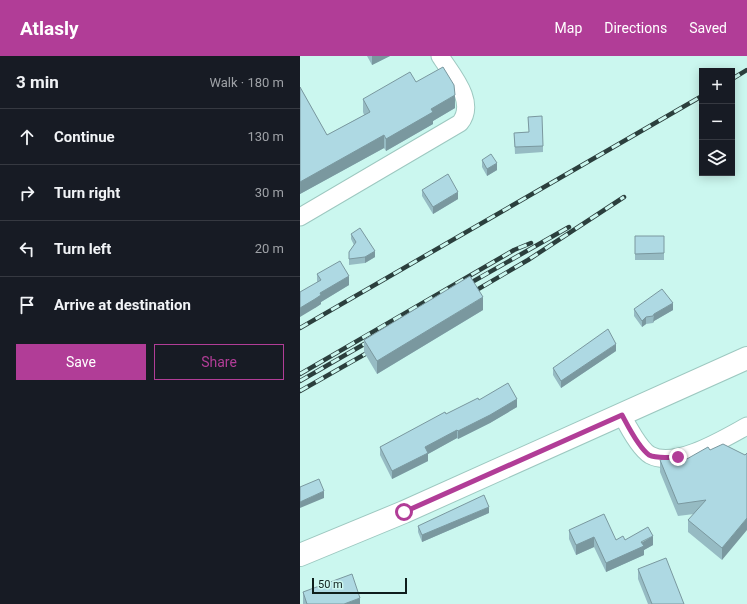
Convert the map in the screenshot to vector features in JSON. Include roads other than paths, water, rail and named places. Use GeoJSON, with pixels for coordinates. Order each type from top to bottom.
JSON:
{"type":"FeatureCollection","features":[{"type":"Feature","properties":{"kind":"main road"},"geometry":{"type":"LineString","coordinates":[[300,555],[396,516],[747,358]]}},
{"type":"Feature","properties":{"kind":"street"},"geometry":{"type":"LineString","coordinates":[[300,217],[460,123],[466,111],[466,99],[440,56]]}},
{"type":"Feature","properties":{"kind":"street"},"geometry":{"type":"LineString","coordinates":[[622,415],[634,437],[650,455],[664,458],[678,457],[707,448],[747,426]]}},
{"type":"Feature","properties":{"kind":"railway"},"geometry":{"type":"LineString","coordinates":[[735,77],[747,70]]}},
{"type":"Feature","properties":{"kind":"railway"},"geometry":{"type":"LineString","coordinates":[[300,328],[699,98]]}},
{"type":"Feature","properties":{"kind":"railway"},"geometry":{"type":"LineString","coordinates":[[468,295],[528,260],[624,197]]}},
{"type":"Feature","properties":{"kind":"railway"},"geometry":{"type":"LineString","coordinates":[[465,286],[569,227]]}},
{"type":"Feature","properties":{"kind":"railway"},"geometry":{"type":"LineString","coordinates":[[300,374],[514,250],[531,243]]}},
{"type":"Feature","properties":{"kind":"railway"},"geometry":{"type":"LineString","coordinates":[[300,381],[373,339]]}},
{"type":"Feature","properties":{"kind":"railway"},"geometry":{"type":"LineString","coordinates":[[300,391],[374,349]]}}]}
